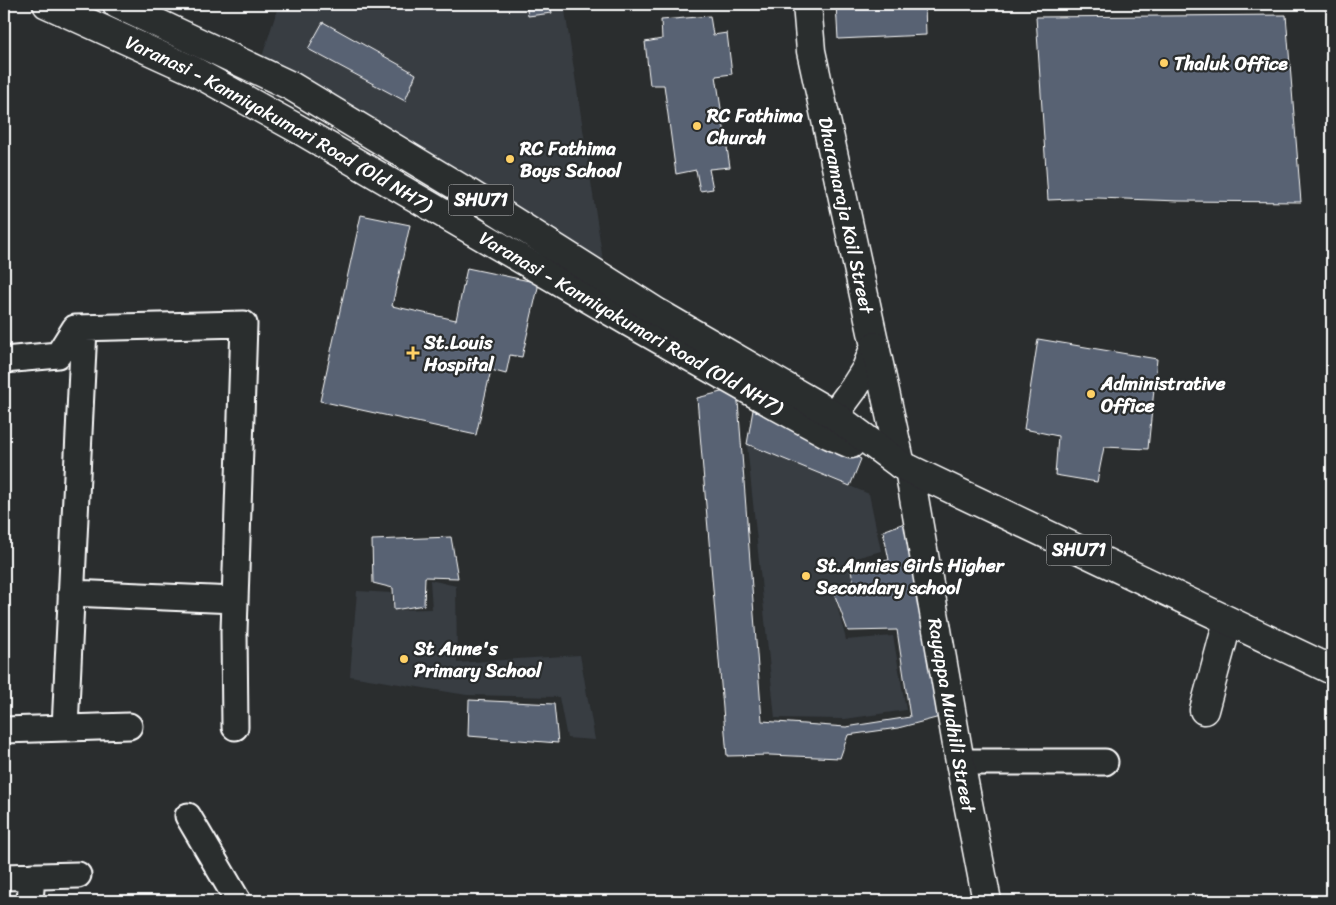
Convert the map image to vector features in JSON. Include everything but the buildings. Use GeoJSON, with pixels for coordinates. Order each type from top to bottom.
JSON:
{"type":"FeatureCollection","features":[{"type":"Feature","properties":{"kind":"main road","name":"Varanasi - Kanniyakumari Road (Old NH7)"},"geometry":{"type":"LineString","coordinates":[[47,4],[192,70],[467,227],[609,296],[658,313],[834,415],[905,467]]}},
{"type":"Feature","properties":{"kind":"main road","name":"Varanasi - Kanniyakumari Road (Old NH7)"},"geometry":{"type":"LineString","coordinates":[[117,4],[291,86],[484,202],[609,296],[777,406],[830,434],[905,467],[1332,670]]}},
{"type":"Feature","properties":{"kind":"main road","name":"Dharamaraja Koil Street"},"geometry":{"type":"LineString","coordinates":[[807,4],[811,51],[875,346],[905,467]]}},
{"type":"Feature","properties":{"kind":"main road"},"geometry":{"type":"LineString","coordinates":[[467,227],[484,202]]}},
{"type":"Feature","properties":{"kind":"main road"},"geometry":{"type":"LineString","coordinates":[[834,415],[866,369],[875,346]]}},
{"type":"Feature","properties":{"kind":"main road","name":"Rayappa Mudhili Street"},"geometry":{"type":"LineString","coordinates":[[905,467],[987,901]]}},
{"type":"Feature","properties":{"kind":"main road"},"geometry":{"type":"LineString","coordinates":[[1204,710],[1228,621]]}},
{"type":"Feature","properties":{"kind":"street"},"geometry":{"type":"LineString","coordinates":[[4,360],[58,355],[75,328],[244,324],[234,632],[235,727]]}},
{"type":"Feature","properties":{"kind":"street"},"geometry":{"type":"LineString","coordinates":[[65,728],[84,328]]}},
{"type":"Feature","properties":{"kind":"street"},"geometry":{"type":"LineString","coordinates":[[71,592],[235,600]]}},
{"type":"Feature","properties":{"kind":"street"},"geometry":{"type":"LineString","coordinates":[[4,730],[129,726]]}},
{"type":"Feature","properties":{"kind":"street"},"geometry":{"type":"LineString","coordinates":[[960,762],[1105,762]]}},
{"type":"Feature","properties":{"kind":"street"},"geometry":{"type":"LineString","coordinates":[[188,816],[238,901]]}},
{"type":"Feature","properties":{"kind":"street"},"geometry":{"type":"LineString","coordinates":[[4,877],[78,875]]}},
{"type":"Feature","properties":{"kind":"street"},"geometry":{"type":"LineString","coordinates":[[30,901],[32,876]]}},
{"type":"Feature","properties":{"kind":"shaded area","name":"RC Fathima Boys School"},"geometry":{"type":"Polygon","coordinates":[[[279,4],[564,4],[603,261],[262,57],[279,4]]]}},
{"type":"Feature","properties":{"kind":"shaded area","name":"St.Annies Girls Higher Secondary school"},"geometry":{"type":"Polygon","coordinates":[[[747,444],[869,494],[881,551],[848,560],[855,586],[834,593],[846,640],[893,636],[906,710],[845,719],[775,718],[747,444]]]}},
{"type":"Feature","properties":{"kind":"shaded area","name":"St Anne's Primary School"},"geometry":{"type":"Polygon","coordinates":[[[430,580],[456,586],[457,663],[580,655],[595,740],[567,738],[559,697],[467,695],[350,676],[357,591],[391,593],[394,610],[432,609],[430,580]]]}},
{"type":"Feature","properties":{"kind":"place","name":"Thaluk Office"},"geometry":{"type":"Point","coordinates":[1164,63]}},
{"type":"Feature","properties":{"kind":"place","name":"RC Fathima Church"},"geometry":{"type":"Point","coordinates":[697,126]}},
{"type":"Feature","properties":{"kind":"place","name":"RC Fathima Boys School"},"geometry":{"type":"Point","coordinates":[510,159]}},
{"type":"Feature","properties":{"kind":"place","name":"St.Louis Hospital"},"geometry":{"type":"Point","coordinates":[413,353]}},
{"type":"Feature","properties":{"kind":"place","name":"Administrative Office"},"geometry":{"type":"Point","coordinates":[1091,394]}},
{"type":"Feature","properties":{"kind":"place","name":"St.Annies Girls Higher Secondary school"},"geometry":{"type":"Point","coordinates":[806,576]}},
{"type":"Feature","properties":{"kind":"place","name":"St Anne's Primary School"},"geometry":{"type":"Point","coordinates":[404,659]}}]}
